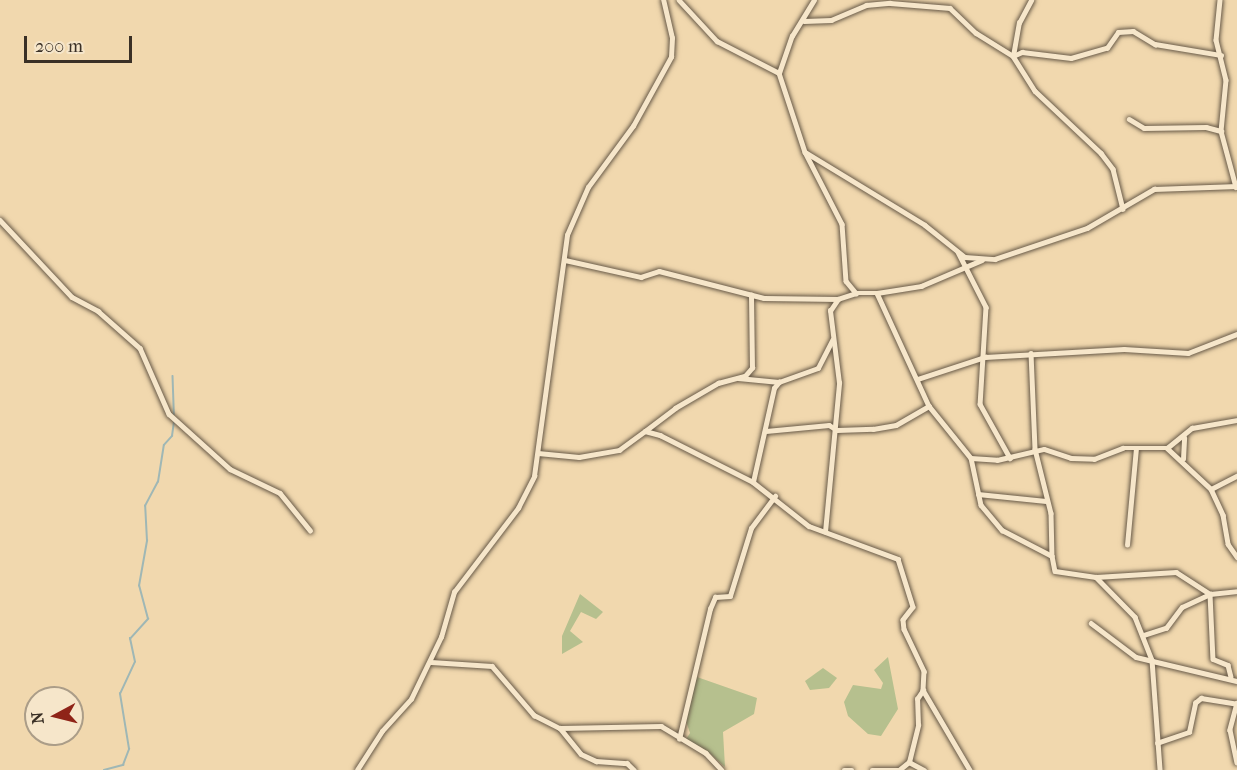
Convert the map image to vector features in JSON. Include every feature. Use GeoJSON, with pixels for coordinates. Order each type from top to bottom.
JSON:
{"type":"FeatureCollection","features":[{"type":"Feature","properties":{"kind":"street"},"geometry":{"type":"LineString","coordinates":[[357,770],[411,699],[431,662],[454,592],[518,508],[534,476],[538,453],[539,421],[567,235],[588,187],[633,126],[671,57],[672,38],[663,0]]}},
{"type":"Feature","properties":{"kind":"street"},"geometry":{"type":"LineString","coordinates":[[679,0],[717,41],[780,73]]}},
{"type":"Feature","properties":{"kind":"street"},"geometry":{"type":"LineString","coordinates":[[814,0],[804,21],[792,36],[780,73],[805,152],[842,224],[845,275],[856,293]]}},
{"type":"Feature","properties":{"kind":"street"},"geometry":{"type":"LineString","coordinates":[[1013,56],[1019,22],[1031,0]]}},
{"type":"Feature","properties":{"kind":"street"},"geometry":{"type":"LineString","coordinates":[[565,260],[641,277],[660,271],[751,295],[838,299],[856,293],[877,293],[921,286],[985,259],[1087,228],[1123,210],[1154,189],[1236,187],[1221,132],[1226,80],[1216,40],[1220,0]]}},
{"type":"Feature","properties":{"kind":"street"},"geometry":{"type":"LineString","coordinates":[[804,21],[831,20],[866,5],[911,1],[950,8],[976,33],[1013,56],[1035,91],[1113,169],[1123,210]]}},
{"type":"Feature","properties":{"kind":"street"},"geometry":{"type":"LineString","coordinates":[[1013,56],[1022,52],[1071,58],[1107,48],[1118,32],[1133,31],[1155,44],[1221,56]]}},
{"type":"Feature","properties":{"kind":"street"},"geometry":{"type":"LineString","coordinates":[[1129,119],[1144,128],[1206,127],[1221,132]]}},
{"type":"Feature","properties":{"kind":"street"},"geometry":{"type":"LineString","coordinates":[[805,152],[925,225],[958,252],[985,259]]}},
{"type":"Feature","properties":{"kind":"street"},"geometry":{"type":"LineString","coordinates":[[0,220],[72,297],[98,311],[140,348],[169,414],[230,469],[280,493],[310,530]]}},
{"type":"Feature","properties":{"kind":"street"},"geometry":{"type":"LineString","coordinates":[[958,252],[963,270],[986,307],[985,357],[980,404],[1010,458]]}},
{"type":"Feature","properties":{"kind":"street"},"geometry":{"type":"LineString","coordinates":[[877,293],[929,406],[971,458],[978,494],[1002,530],[1052,556]]}},
{"type":"Feature","properties":{"kind":"street"},"geometry":{"type":"LineString","coordinates":[[538,453],[572,458],[619,450],[675,408],[738,378],[752,368],[751,295]]}},
{"type":"Feature","properties":{"kind":"street"},"geometry":{"type":"LineString","coordinates":[[825,532],[837,430],[839,383],[830,311],[838,299]]}},
{"type":"Feature","properties":{"kind":"street"},"geometry":{"type":"LineString","coordinates":[[918,379],[985,357],[1124,349],[1188,353],[1237,334]]}},
{"type":"Feature","properties":{"kind":"street"},"geometry":{"type":"LineString","coordinates":[[738,378],[778,382],[818,368],[833,338]]}},
{"type":"Feature","properties":{"kind":"street"},"geometry":{"type":"LineString","coordinates":[[1031,353],[1035,449],[1046,501],[1051,513],[1052,556],[1055,571],[1096,577],[1176,572],[1210,594]]}},
{"type":"Feature","properties":{"kind":"street"},"geometry":{"type":"LineString","coordinates":[[753,482],[778,382]]}},
{"type":"Feature","properties":{"kind":"street"},"geometry":{"type":"LineString","coordinates":[[766,431],[829,425],[837,430],[896,425],[929,406]]}},
{"type":"Feature","properties":{"kind":"street"},"geometry":{"type":"LineString","coordinates":[[971,458],[1010,458],[1035,449],[1095,459],[1136,448],[1167,448],[1184,438],[1192,428],[1237,420]]}},
{"type":"Feature","properties":{"kind":"street"},"geometry":{"type":"LineString","coordinates":[[645,431],[753,482],[775,496],[809,526],[898,559],[912,607],[903,620],[904,629],[924,671],[923,690],[917,699],[918,725],[909,762],[899,770],[872,770]]}},
{"type":"Feature","properties":{"kind":"street"},"geometry":{"type":"LineString","coordinates":[[1183,459],[1184,438]]}},
{"type":"Feature","properties":{"kind":"street"},"geometry":{"type":"LineString","coordinates":[[1127,545],[1136,448]]}},
{"type":"Feature","properties":{"kind":"street"},"geometry":{"type":"LineString","coordinates":[[1167,448],[1183,459],[1211,489],[1223,515],[1228,544],[1237,557]]}},
{"type":"Feature","properties":{"kind":"street"},"geometry":{"type":"LineString","coordinates":[[1211,489],[1237,476]]}},
{"type":"Feature","properties":{"kind":"street"},"geometry":{"type":"LineString","coordinates":[[978,494],[1046,501]]}},
{"type":"Feature","properties":{"kind":"street"},"geometry":{"type":"LineString","coordinates":[[679,739],[710,609],[716,597],[730,596],[751,528],[775,496]]}},
{"type":"Feature","properties":{"kind":"street"},"geometry":{"type":"LineString","coordinates":[[1096,577],[1135,617],[1144,635],[1152,660],[1160,770]]}},
{"type":"Feature","properties":{"kind":"street"},"geometry":{"type":"LineString","coordinates":[[1144,635],[1166,628],[1182,607],[1210,594],[1237,591]]}},
{"type":"Feature","properties":{"kind":"street"},"geometry":{"type":"LineString","coordinates":[[1210,594],[1213,659],[1228,665],[1237,688]]}},
{"type":"Feature","properties":{"kind":"street"},"geometry":{"type":"LineString","coordinates":[[1091,623],[1136,657],[1234,679]]}},
{"type":"Feature","properties":{"kind":"street"},"geometry":{"type":"LineString","coordinates":[[431,662],[492,666],[534,715],[560,728],[581,754],[596,761],[627,763],[634,770]]}},
{"type":"Feature","properties":{"kind":"street"},"geometry":{"type":"LineString","coordinates":[[923,690],[970,770]]}},
{"type":"Feature","properties":{"kind":"street"},"geometry":{"type":"LineString","coordinates":[[1157,743],[1189,732],[1195,703],[1201,698],[1237,704],[1230,730],[1237,762]]}},
{"type":"Feature","properties":{"kind":"street"},"geometry":{"type":"LineString","coordinates":[[560,728],[662,726],[679,739],[706,753],[722,770]]}},
{"type":"Feature","properties":{"kind":"street"},"geometry":{"type":"LineString","coordinates":[[909,762],[924,770]]}},
{"type":"Feature","properties":{"kind":"street"},"geometry":{"type":"LineString","coordinates":[[844,770],[852,770]]}},
{"type":"Feature","properties":{"kind":"green space"},"geometry":{"type":"Polygon","coordinates":[[[580,594],[603,612],[596,619],[581,612],[570,631],[583,642],[562,654],[562,636],[580,594]]]}},
{"type":"Feature","properties":{"kind":"green space"},"geometry":{"type":"Polygon","coordinates":[[[888,657],[898,709],[881,736],[868,734],[848,716],[844,702],[853,685],[881,689],[883,683],[874,670],[888,657]]]}},
{"type":"Feature","properties":{"kind":"green space"},"geometry":{"type":"Polygon","coordinates":[[[823,668],[837,678],[829,688],[810,690],[805,681],[823,668]]]}},
{"type":"Feature","properties":{"kind":"green space"},"geometry":{"type":"Polygon","coordinates":[[[697,677],[757,698],[754,714],[723,732],[725,767],[707,751],[685,741],[690,733],[684,715],[697,677]]]}},
{"type":"Feature","properties":{"kind":"waterway"},"geometry":{"type":"LineString","coordinates":[[173,376],[174,414]]}},
{"type":"Feature","properties":{"kind":"waterway"},"geometry":{"type":"LineString","coordinates":[[104,770],[123,765],[129,749],[120,694],[135,662],[130,639],[148,619],[139,586],[147,541],[145,506],[158,482],[164,445],[172,436],[174,422]]}}]}
